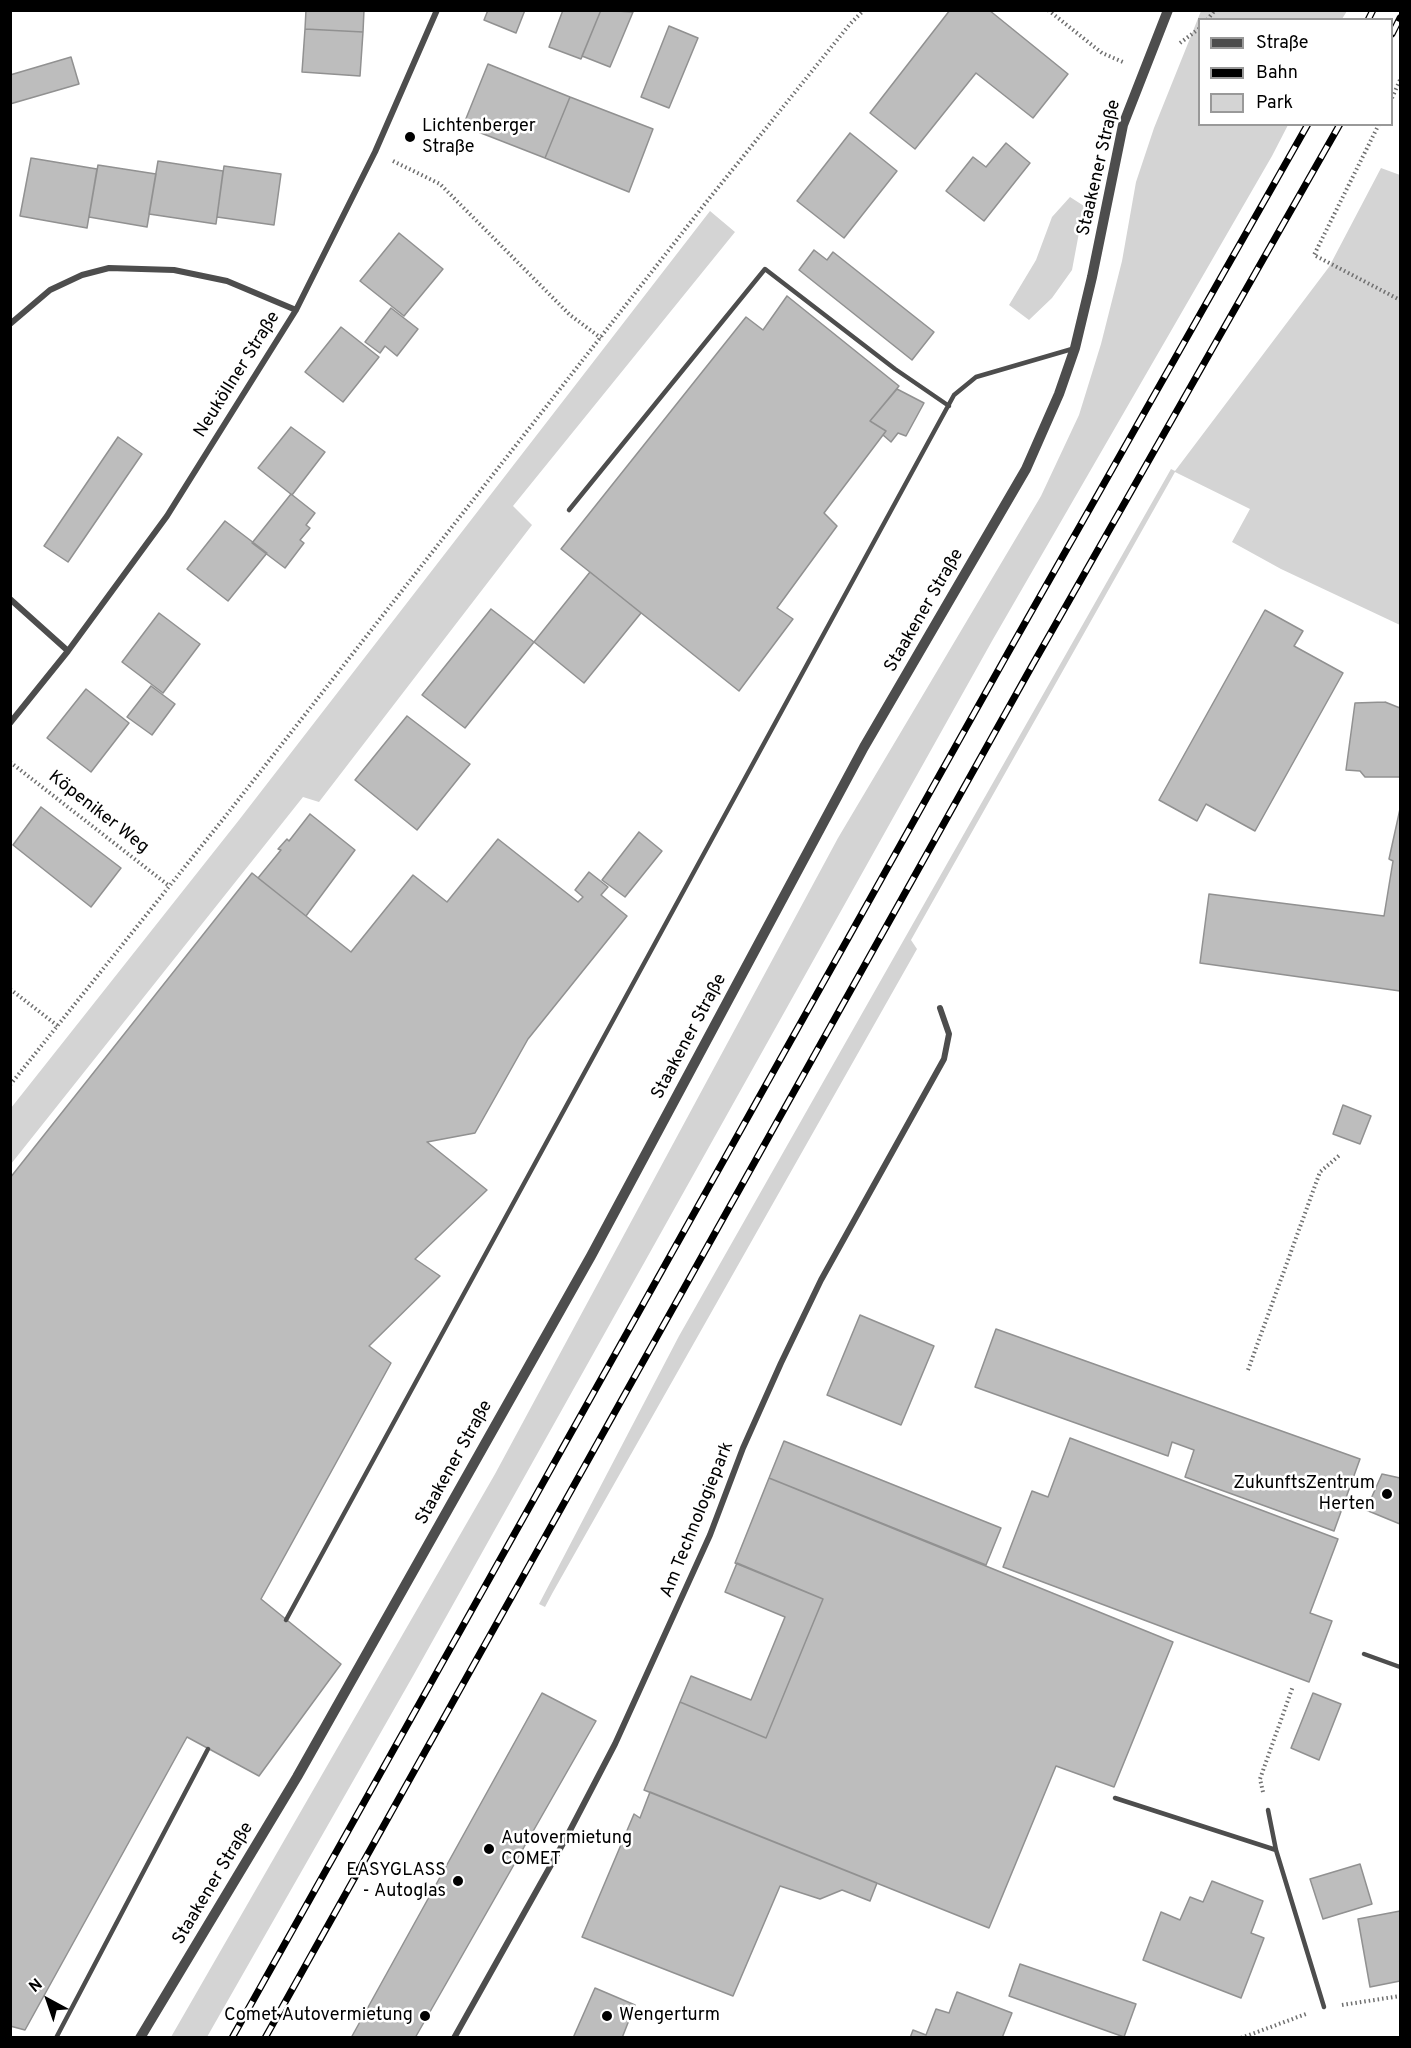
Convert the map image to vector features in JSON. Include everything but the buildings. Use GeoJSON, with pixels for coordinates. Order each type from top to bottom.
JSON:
{"type":"FeatureCollection","features":[{"type":"Feature","properties":{"kind":"street","name":"Neuköllner Straße"},"geometry":{"type":"LineString","coordinates":[[10,723],[68,651],[167,516],[296,310],[375,152],[437,10]]}},
{"type":"Feature","properties":{"kind":"street","name":"Staakener Straße"},"geometry":{"type":"LineString","coordinates":[[140,2037],[297,1777],[591,1256],[864,747],[1026,469],[1059,394],[1075,348],[1123,125],[1168,10]]}},
{"type":"Feature","properties":{"kind":"street"},"geometry":{"type":"LineString","coordinates":[[10,324],[50,290],[82,275],[109,268],[174,270],[227,281],[296,310]]}},
{"type":"Feature","properties":{"kind":"street"},"geometry":{"type":"LineString","coordinates":[[10,599],[68,651]]}},
{"type":"Feature","properties":{"kind":"street","name":"Am Technologiepark"},"geometry":{"type":"LineString","coordinates":[[454,2037],[565,1840],[615,1744],[701,1556],[743,1448],[781,1363],[821,1280],[944,1059],[949,1034],[940,1008]]}},
{"type":"Feature","properties":{"kind":"lane"},"geometry":{"type":"LineString","coordinates":[[569,510],[765,269],[895,369],[949,406]]}},
{"type":"Feature","properties":{"kind":"lane"},"geometry":{"type":"LineString","coordinates":[[286,1620],[954,394],[976,377],[1075,348]]}},
{"type":"Feature","properties":{"kind":"lane"},"geometry":{"type":"LineString","coordinates":[[1364,1654],[1401,1667]]}},
{"type":"Feature","properties":{"kind":"lane"},"geometry":{"type":"LineString","coordinates":[[56,2037],[208,1749]]}},
{"type":"Feature","properties":{"kind":"lane"},"geometry":{"type":"LineString","coordinates":[[1115,1798],[1276,1850]]}},
{"type":"Feature","properties":{"kind":"lane"},"geometry":{"type":"LineString","coordinates":[[1268,1810],[1276,1850],[1324,2007]]}},
{"type":"Feature","properties":{"kind":"path"},"geometry":{"type":"LineString","coordinates":[[10,1085],[228,813],[716,190],[850,24],[864,10]]}},
{"type":"Feature","properties":{"kind":"path"},"geometry":{"type":"LineString","coordinates":[[1048,10],[1102,53],[1143,71]]}},
{"type":"Feature","properties":{"kind":"path"},"geometry":{"type":"LineString","coordinates":[[1393,96],[1401,80]]}},
{"type":"Feature","properties":{"kind":"path"},"geometry":{"type":"LineString","coordinates":[[1377,126],[1314,255],[1401,300]]}},
{"type":"Feature","properties":{"kind":"path"},"geometry":{"type":"LineString","coordinates":[[375,152],[440,184],[570,315],[601,338]]}},
{"type":"Feature","properties":{"kind":"path","name":"Köpeniker Weg"},"geometry":{"type":"LineString","coordinates":[[10,762],[168,885]]}},
{"type":"Feature","properties":{"kind":"path"},"geometry":{"type":"LineString","coordinates":[[10,989],[58,1026]]}},
{"type":"Feature","properties":{"kind":"path"},"geometry":{"type":"LineString","coordinates":[[1248,1370],[1320,1172],[1341,1154]]}},
{"type":"Feature","properties":{"kind":"path"},"geometry":{"type":"LineString","coordinates":[[1268,1810],[1260,1779],[1293,1686]]}},
{"type":"Feature","properties":{"kind":"green space"},"geometry":{"type":"Polygon","coordinates":[[[1201,11],[1347,11],[1343,18],[1198,18],[1201,11]]]}},
{"type":"Feature","properties":{"kind":"green space"},"geometry":{"type":"Polygon","coordinates":[[[1198,18],[1198,126],[1287,126],[992,641],[413,1676],[207,2037],[171,2037],[495,1474],[838,838],[1041,496],[1079,415],[1101,344],[1122,261],[1136,182],[1154,128],[1198,18]]]}},
{"type":"Feature","properties":{"kind":"green space"},"geometry":{"type":"Polygon","coordinates":[[[1381,168],[1400,175],[1400,625],[1281,569],[1232,542],[1250,509],[1175,472],[911,940],[917,949],[545,1607],[539,1604],[679,1336],[1171,469],[1175,471],[1329,267],[1381,168]]]}},
{"type":"Feature","properties":{"kind":"green space"},"geometry":{"type":"Polygon","coordinates":[[[1070,197],[1084,206],[1072,270],[1052,298],[1029,320],[1009,305],[1036,260],[1052,217],[1070,197]]]}},
{"type":"Feature","properties":{"kind":"green space"},"geometry":{"type":"Polygon","coordinates":[[[710,211],[735,232],[513,506],[532,525],[319,802],[303,797],[11,1164],[11,1108],[239,820],[710,211]]]}},
{"type":"Feature","properties":{"kind":"railway"},"geometry":{"type":"LineString","coordinates":[[1369,18],[1373,10]]}},
{"type":"Feature","properties":{"kind":"railway"},"geometry":{"type":"LineString","coordinates":[[1393,32],[1400,18]]}},
{"type":"Feature","properties":{"kind":"railway"},"geometry":{"type":"LineString","coordinates":[[232,2038],[1009,651],[1307,126]]}},
{"type":"Feature","properties":{"kind":"railway"},"geometry":{"type":"LineString","coordinates":[[265,2038],[1033,664],[1339,126]]}},
{"type":"Feature","properties":{"kind":"place","name":"Lichtenberger Straße"},"geometry":{"type":"Point","coordinates":[410,137]}},
{"type":"Feature","properties":{"kind":"place","name":"ZukunftsZentrum Herten"},"geometry":{"type":"Point","coordinates":[1387,1494]}},
{"type":"Feature","properties":{"kind":"place","name":"Autovermietung COMET"},"geometry":{"type":"Point","coordinates":[489,1849]}},
{"type":"Feature","properties":{"kind":"place","name":"EASYGLASS - Autoglas"},"geometry":{"type":"Point","coordinates":[458,1881]}},
{"type":"Feature","properties":{"kind":"place","name":"Comet Autovermietung"},"geometry":{"type":"Point","coordinates":[425,2016]}},
{"type":"Feature","properties":{"kind":"place","name":"Wengerturm"},"geometry":{"type":"Point","coordinates":[607,2016]}}]}
